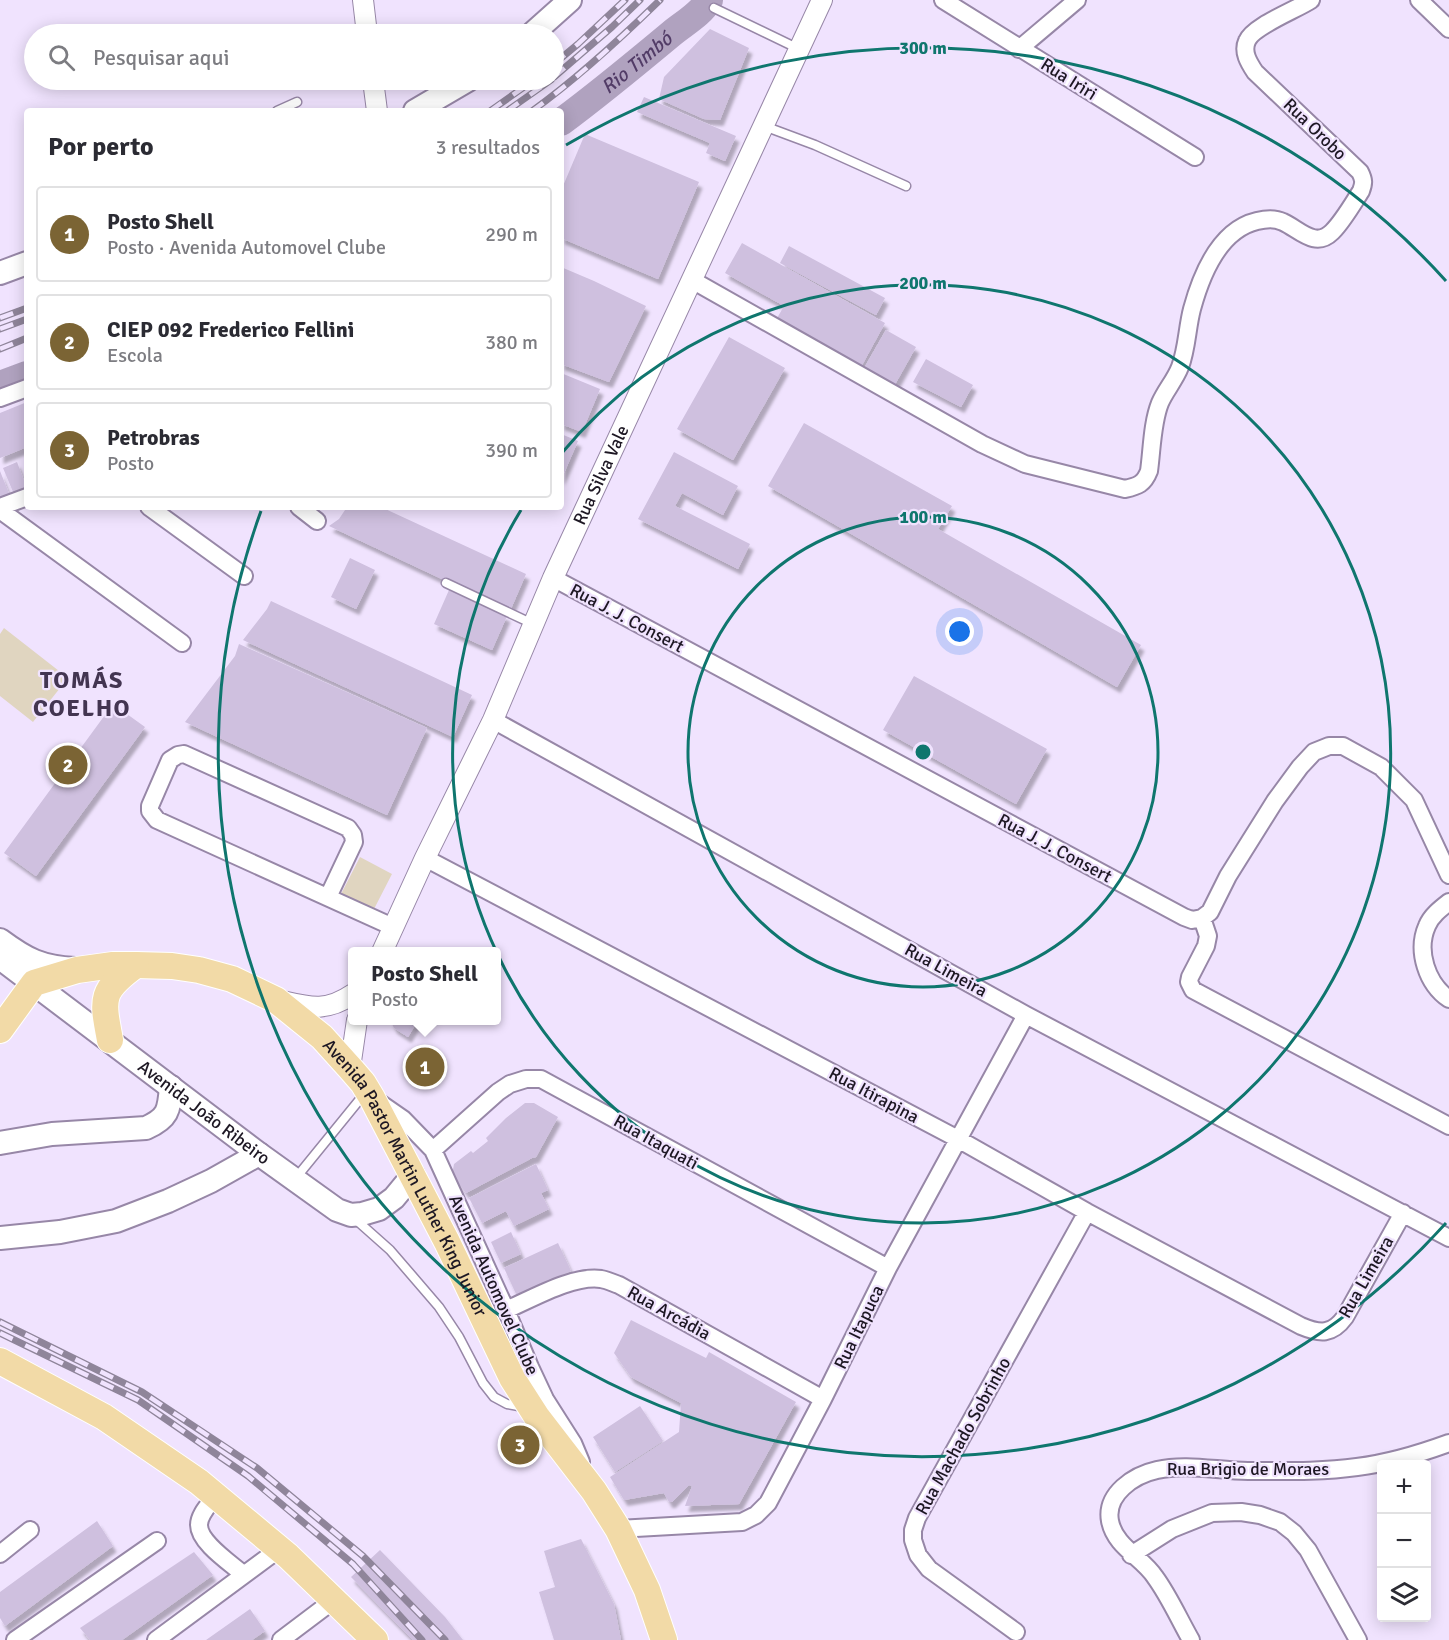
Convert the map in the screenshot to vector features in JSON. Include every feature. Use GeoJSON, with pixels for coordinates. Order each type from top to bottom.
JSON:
{"type":"FeatureCollection","features":[{"type":"Feature","properties":{"kind":"main road"},"geometry":{"type":"LineString","coordinates":[[543,24],[570,0]]}},
{"type":"Feature","properties":{"kind":"main road"},"geometry":{"type":"LineString","coordinates":[[420,108],[451,90]]}},
{"type":"Feature","properties":{"kind":"main road"},"geometry":{"type":"LineString","coordinates":[[0,273],[24,264]]}},
{"type":"Feature","properties":{"kind":"main road"},"geometry":{"type":"LineString","coordinates":[[0,940],[20,955],[39,964],[77,970]]}},
{"type":"Feature","properties":{"kind":"main road","name":"Avenida João Ribeiro"},"geometry":{"type":"LineString","coordinates":[[0,958],[259,1154],[337,1210],[351,1215]]}},
{"type":"Feature","properties":{"kind":"main road","name":"Avenida Pastor Martin Luther King Junior"},"geometry":{"type":"LineString","coordinates":[[34,983],[77,970],[113,965],[172,966],[199,970],[232,979],[276,1000],[322,1037],[350,1068],[369,1094],[413,1175],[512,1378],[594,1491],[618,1529],[647,1590],[664,1640]]}},
{"type":"Feature","properties":{"kind":"main road"},"geometry":{"type":"LineString","coordinates":[[110,1040],[104,1011],[107,994],[119,978],[136,965]]}},
{"type":"Feature","properties":{"kind":"main road"},"geometry":{"type":"LineString","coordinates":[[0,1030],[34,983]]}},
{"type":"Feature","properties":{"kind":"main road"},"geometry":{"type":"LineString","coordinates":[[2,1142],[52,1134],[146,1128],[158,1123],[166,1115],[170,1105],[171,1088]]}},
{"type":"Feature","properties":{"kind":"main road"},"geometry":{"type":"LineString","coordinates":[[0,1238],[60,1232],[116,1221],[211,1181],[259,1154]]}},
{"type":"Feature","properties":{"kind":"main road"},"geometry":{"type":"LineString","coordinates":[[351,1215],[379,1209],[394,1198],[413,1175]]}},
{"type":"Feature","properties":{"kind":"main road"},"geometry":{"type":"LineString","coordinates":[[0,1361],[104,1417],[199,1482],[279,1549],[375,1640]]}},
{"type":"Feature","properties":{"kind":"street"},"geometry":{"type":"LineString","coordinates":[[363,0],[366,24]]}},
{"type":"Feature","properties":{"kind":"street","name":"Rua Silva Vale"},"geometry":{"type":"LineString","coordinates":[[384,947],[493,720],[553,579],[822,0]]}},
{"type":"Feature","properties":{"kind":"street","name":"Rua Iriri"},"geometry":{"type":"LineString","coordinates":[[943,0],[1195,157]]}},
{"type":"Feature","properties":{"kind":"street"},"geometry":{"type":"LineString","coordinates":[[1019,49],[1077,0]]}},
{"type":"Feature","properties":{"kind":"street","name":"Rua Orobo"},"geometry":{"type":"LineString","coordinates":[[692,280],[982,444],[1024,464],[1125,489],[1137,486],[1146,480],[1158,407],[1179,369],[1192,308],[1219,247],[1244,225],[1271,219],[1282,221],[1310,238],[1326,237],[1333,231],[1364,184],[1360,172],[1255,72],[1248,61],[1245,49],[1247,39],[1261,26],[1311,0]]}},
{"type":"Feature","properties":{"kind":"street"},"geometry":{"type":"LineString","coordinates":[[1419,0],[1449,29]]}},
{"type":"Feature","properties":{"kind":"street"},"geometry":{"type":"LineString","coordinates":[[374,90],[377,108]]}},
{"type":"Feature","properties":{"kind":"street"},"geometry":{"type":"LineString","coordinates":[[0,399],[24,389]]}},
{"type":"Feature","properties":{"kind":"street"},"geometry":{"type":"LineString","coordinates":[[0,508],[24,498]]}},
{"type":"Feature","properties":{"kind":"street"},"geometry":{"type":"LineString","coordinates":[[0,508],[182,643]]}},
{"type":"Feature","properties":{"kind":"street"},"geometry":{"type":"LineString","coordinates":[[153,510],[244,576]]}},
{"type":"Feature","properties":{"kind":"street"},"geometry":{"type":"LineString","coordinates":[[303,510],[317,521]]}},
{"type":"Feature","properties":{"kind":"street","name":"Rua J. J. Consert"},"geometry":{"type":"LineString","coordinates":[[553,579],[1184,917],[1192,920],[1202,918]]}},
{"type":"Feature","properties":{"kind":"street","name":"Rua Limeira"},"geometry":{"type":"LineString","coordinates":[[493,720],[1026,1015],[1449,1238]]}},
{"type":"Feature","properties":{"kind":"street"},"geometry":{"type":"LineString","coordinates":[[1449,875],[1414,800],[1382,767],[1343,746],[1329,746],[1314,752],[1299,767],[1275,801],[1228,876],[1210,912],[1202,918],[1208,936],[1206,946],[1189,982],[1193,990],[1449,1126]]}},
{"type":"Feature","properties":{"kind":"street"},"geometry":{"type":"LineString","coordinates":[[328,897],[354,842],[353,835],[348,828],[184,754],[170,760],[150,806],[150,812],[157,820],[393,927]]}},
{"type":"Feature","properties":{"kind":"street","name":"Rua Itirapina"},"geometry":{"type":"LineString","coordinates":[[425,858],[958,1139],[1087,1212],[1301,1326],[1321,1332]]}},
{"type":"Feature","properties":{"kind":"street"},"geometry":{"type":"LineString","coordinates":[[1449,902],[1436,912],[1426,927],[1423,944],[1424,962],[1432,981],[1449,999]]}},
{"type":"Feature","properties":{"kind":"street"},"geometry":{"type":"LineString","coordinates":[[276,1000],[317,1008],[326,1007],[348,998]]}},
{"type":"Feature","properties":{"kind":"street","name":"Rua Itapuca"},"geometry":{"type":"LineString","coordinates":[[618,1529],[742,1522],[756,1515],[768,1503],[888,1268],[1026,1015]]}},
{"type":"Feature","properties":{"kind":"street"},"geometry":{"type":"LineString","coordinates":[[350,1068],[356,1025]]}},
{"type":"Feature","properties":{"kind":"street","name":"Rua Itaquati"},"geometry":{"type":"LineString","coordinates":[[433,1150],[510,1084],[526,1079],[541,1079],[888,1268]]}},
{"type":"Feature","properties":{"kind":"street","name":"Avenida Automovel Clube"},"geometry":{"type":"LineString","coordinates":[[369,1094],[403,1119],[433,1150],[507,1310],[545,1399],[573,1443],[594,1491]]}},
{"type":"Feature","properties":{"kind":"street","name":"Rua Machado Sobrinho"},"geometry":{"type":"LineString","coordinates":[[1016,1632],[929,1569],[918,1555],[913,1540],[914,1530],[917,1518],[1087,1212]]}},
{"type":"Feature","properties":{"kind":"street","name":"Rua Limeira"},"geometry":{"type":"LineString","coordinates":[[1321,1332],[1339,1325],[1345,1317],[1403,1213]]}},
{"type":"Feature","properties":{"kind":"street","name":"Rua Arcádia"},"geometry":{"type":"LineString","coordinates":[[507,1310],[558,1287],[578,1281],[599,1279],[619,1285],[823,1399]]}},
{"type":"Feature","properties":{"kind":"street","name":"Rua Brigio de Moraes"},"geometry":{"type":"LineString","coordinates":[[1191,1640],[1154,1575],[1131,1554],[1114,1532],[1110,1521],[1110,1508],[1113,1498],[1122,1487],[1156,1470],[1179,1467],[1246,1471],[1356,1467],[1391,1461],[1449,1443]]}},
{"type":"Feature","properties":{"kind":"street"},"geometry":{"type":"LineString","coordinates":[[216,1495],[202,1515],[199,1525],[201,1535],[244,1575]]}},
{"type":"Feature","properties":{"kind":"street"},"geometry":{"type":"LineString","coordinates":[[1131,1554],[1172,1529],[1212,1513],[1241,1512],[1260,1515],[1280,1522],[1294,1533],[1308,1550],[1358,1640]]}},
{"type":"Feature","properties":{"kind":"street"},"geometry":{"type":"LineString","coordinates":[[0,1554],[30,1530]]}},
{"type":"Feature","properties":{"kind":"street"},"geometry":{"type":"LineString","coordinates":[[15,1640],[40,1633],[157,1541]]}},
{"type":"Feature","properties":{"kind":"street"},"geometry":{"type":"LineString","coordinates":[[156,1640],[279,1549]]}},
{"type":"Feature","properties":{"kind":"street"},"geometry":{"type":"LineString","coordinates":[[281,1640],[334,1600]]}},
{"type":"Feature","properties":{"kind":"lane"},"geometry":{"type":"LineString","coordinates":[[714,8],[799,49]]}},
{"type":"Feature","properties":{"kind":"lane"},"geometry":{"type":"LineString","coordinates":[[284,108],[297,102]]}},
{"type":"Feature","properties":{"kind":"lane"},"geometry":{"type":"LineString","coordinates":[[764,126],[815,145],[906,186]]}},
{"type":"Feature","properties":{"kind":"lane"},"geometry":{"type":"LineString","coordinates":[[446,583],[534,625]]}},
{"type":"Feature","properties":{"kind":"lane"},"geometry":{"type":"LineString","coordinates":[[295,1179],[369,1094]]}},
{"type":"Feature","properties":{"kind":"lane"},"geometry":{"type":"LineString","coordinates":[[351,1215],[390,1250],[439,1308],[459,1338],[483,1383],[494,1396],[507,1404],[533,1410]]}},
{"type":"Feature","properties":{"kind":"shaded area"},"geometry":{"type":"Polygon","coordinates":[[[4,628],[68,678],[33,722],[0,696],[0,634],[4,628]]]}},
{"type":"Feature","properties":{"kind":"shaded area"},"geometry":{"type":"Polygon","coordinates":[[[360,857],[392,874],[373,911],[341,894],[360,857]]]}},
{"type":"Feature","properties":{"kind":"building"},"geometry":{"type":"Polygon","coordinates":[[[710,29],[749,48],[720,120],[704,119],[659,99],[664,77],[710,29]]]}},
{"type":"Feature","properties":{"kind":"building"},"geometry":{"type":"Polygon","coordinates":[[[644,97],[736,136],[725,161],[706,153],[710,143],[637,112],[644,97]]]}},
{"type":"Feature","properties":{"kind":"building"},"geometry":{"type":"Polygon","coordinates":[[[585,134],[699,182],[658,279],[564,239],[564,184],[585,134]]]}},
{"type":"Feature","properties":{"kind":"building"},"geometry":{"type":"Polygon","coordinates":[[[742,243],[885,323],[861,367],[776,320],[784,306],[725,273],[742,243]]]}},
{"type":"Feature","properties":{"kind":"building"},"geometry":{"type":"Polygon","coordinates":[[[789,246],[885,298],[876,315],[780,263],[789,246]]]}},
{"type":"Feature","properties":{"kind":"building"},"geometry":{"type":"Polygon","coordinates":[[[564,268],[646,306],[609,382],[564,365],[564,268]]]}},
{"type":"Feature","properties":{"kind":"building"},"geometry":{"type":"Polygon","coordinates":[[[886,330],[916,347],[893,388],[863,370],[886,330]]]}},
{"type":"Feature","properties":{"kind":"building"},"geometry":{"type":"Polygon","coordinates":[[[729,337],[785,368],[733,460],[677,429],[729,337]]]}},
{"type":"Feature","properties":{"kind":"building"},"geometry":{"type":"Polygon","coordinates":[[[926,359],[973,385],[961,407],[913,382],[926,359]]]}},
{"type":"Feature","properties":{"kind":"building"},"geometry":{"type":"Polygon","coordinates":[[[564,374],[600,389],[582,432],[564,425],[564,374]]]}},
{"type":"Feature","properties":{"kind":"building"},"geometry":{"type":"Polygon","coordinates":[[[24,403],[24,448],[0,458],[0,413],[24,403]]]}},
{"type":"Feature","properties":{"kind":"building"},"geometry":{"type":"Polygon","coordinates":[[[804,423],[952,506],[938,529],[1141,645],[1117,687],[768,486],[804,423]]]}},
{"type":"Feature","properties":{"kind":"building"},"geometry":{"type":"Polygon","coordinates":[[[564,435],[578,441],[564,473],[564,435]]]}},
{"type":"Feature","properties":{"kind":"building"},"geometry":{"type":"Polygon","coordinates":[[[674,452],[738,486],[723,515],[682,493],[675,506],[750,544],[738,569],[638,519],[674,452]]]}},
{"type":"Feature","properties":{"kind":"building"},"geometry":{"type":"Polygon","coordinates":[[[17,462],[24,481],[24,490],[14,494],[3,468],[17,462]]]}},
{"type":"Feature","properties":{"kind":"building"},"geometry":{"type":"Polygon","coordinates":[[[0,471],[10,496],[0,500],[0,471]]]}},
{"type":"Feature","properties":{"kind":"building"},"geometry":{"type":"Polygon","coordinates":[[[345,510],[387,510],[526,574],[510,611],[329,526],[339,519],[345,510]]]}},
{"type":"Feature","properties":{"kind":"building"},"geometry":{"type":"Polygon","coordinates":[[[350,558],[375,570],[356,609],[331,597],[350,558]]]}},
{"type":"Feature","properties":{"kind":"building"},"geometry":{"type":"Polygon","coordinates":[[[449,590],[507,616],[492,650],[434,624],[449,590]]]}},
{"type":"Feature","properties":{"kind":"building"},"geometry":{"type":"Polygon","coordinates":[[[271,601],[472,695],[453,737],[243,640],[271,601]]]}},
{"type":"Feature","properties":{"kind":"building"},"geometry":{"type":"Polygon","coordinates":[[[239,644],[427,728],[387,815],[185,722],[235,656],[239,644]]]}},
{"type":"Feature","properties":{"kind":"building"},"geometry":{"type":"Polygon","coordinates":[[[914,676],[1047,749],[1016,804],[883,730],[914,676]]]}},
{"type":"Feature","properties":{"kind":"building"},"geometry":{"type":"Polygon","coordinates":[[[113,704],[145,727],[36,876],[4,853],[113,704]]]}},
{"type":"Feature","properties":{"kind":"building"},"geometry":{"type":"Polygon","coordinates":[[[392,1025],[415,1025],[408,1037],[392,1025]]]}},
{"type":"Feature","properties":{"kind":"building"},"geometry":{"type":"Polygon","coordinates":[[[525,1103],[534,1103],[558,1117],[536,1157],[466,1193],[452,1175],[454,1164],[488,1141],[486,1138],[525,1103]]]}},
{"type":"Feature","properties":{"kind":"building"},"geometry":{"type":"Polygon","coordinates":[[[536,1164],[548,1190],[541,1193],[549,1209],[514,1226],[506,1211],[482,1223],[469,1198],[536,1164]]]}},
{"type":"Feature","properties":{"kind":"building"},"geometry":{"type":"Polygon","coordinates":[[[511,1232],[521,1254],[501,1263],[491,1242],[511,1232]]]}},
{"type":"Feature","properties":{"kind":"building"},"geometry":{"type":"Polygon","coordinates":[[[558,1243],[571,1271],[517,1296],[504,1268],[558,1243]]]}},
{"type":"Feature","properties":{"kind":"building"},"geometry":{"type":"Polygon","coordinates":[[[631,1320],[706,1358],[709,1352],[796,1402],[739,1504],[685,1506],[692,1486],[689,1485],[672,1502],[669,1502],[664,1493],[624,1500],[610,1477],[679,1432],[681,1403],[631,1377],[614,1353],[631,1320]]]}},
{"type":"Feature","properties":{"kind":"building"},"geometry":{"type":"Polygon","coordinates":[[[640,1406],[663,1441],[615,1472],[593,1437],[640,1406]]]}},
{"type":"Feature","properties":{"kind":"building"},"geometry":{"type":"Polygon","coordinates":[[[97,1521],[113,1546],[5,1626],[0,1618],[0,1592],[97,1521]]]}},
{"type":"Feature","properties":{"kind":"building"},"geometry":{"type":"Polygon","coordinates":[[[581,1539],[614,1604],[621,1640],[554,1640],[539,1592],[555,1587],[544,1551],[581,1539]]]}},
{"type":"Feature","properties":{"kind":"building"},"geometry":{"type":"Polygon","coordinates":[[[380,1550],[445,1617],[463,1640],[413,1640],[351,1577],[380,1550]]]}},
{"type":"Feature","properties":{"kind":"building"},"geometry":{"type":"Polygon","coordinates":[[[194,1552],[213,1575],[122,1640],[90,1640],[80,1628],[194,1552]]]}},
{"type":"Feature","properties":{"kind":"building"},"geometry":{"type":"Polygon","coordinates":[[[250,1609],[265,1631],[252,1640],[206,1640],[250,1609]]]}},
{"type":"Feature","properties":{"kind":"waterway","name":"Rio Timbó"},"geometry":{"type":"LineString","coordinates":[[564,120],[696,14],[709,0]]}},
{"type":"Feature","properties":{"kind":"waterway","name":"Rio Timbó"},"geometry":{"type":"LineString","coordinates":[[0,385],[24,376]]}},
{"type":"Feature","properties":{"kind":"railway"},"geometry":{"type":"LineString","coordinates":[[564,56],[625,0]]}},
{"type":"Feature","properties":{"kind":"railway"},"geometry":{"type":"LineString","coordinates":[[564,68],[640,0]]}},
{"type":"Feature","properties":{"kind":"railway"},"geometry":{"type":"LineString","coordinates":[[564,87],[660,0]]}},
{"type":"Feature","properties":{"kind":"railway"},"geometry":{"type":"LineString","coordinates":[[494,108],[520,90]]}},
{"type":"Feature","properties":{"kind":"railway"},"geometry":{"type":"LineString","coordinates":[[511,108],[537,90]]}},
{"type":"Feature","properties":{"kind":"railway"},"geometry":{"type":"LineString","coordinates":[[536,108],[559,90]]}},
{"type":"Feature","properties":{"kind":"railway"},"geometry":{"type":"LineString","coordinates":[[0,318],[24,309]]}},
{"type":"Feature","properties":{"kind":"railway"},"geometry":{"type":"LineString","coordinates":[[0,329],[24,320]]}},
{"type":"Feature","properties":{"kind":"railway"},"geometry":{"type":"LineString","coordinates":[[0,349],[24,339]]}},
{"type":"Feature","properties":{"kind":"railway"},"geometry":{"type":"LineString","coordinates":[[0,1322],[142,1392],[257,1468],[363,1556],[445,1640]]}},
{"type":"Feature","properties":{"kind":"railway"},"geometry":{"type":"LineString","coordinates":[[0,1333],[138,1400],[248,1476],[353,1564],[422,1640]]}},
{"type":"Feature","properties":{"kind":"place","name":"CIEP 092 Frederico Fellini"},"geometry":{"type":"Point","coordinates":[68,765]}},
{"type":"Feature","properties":{"kind":"place","name":"Posto Shell"},"geometry":{"type":"Point","coordinates":[425,1067]}},
{"type":"Feature","properties":{"kind":"place","name":"Petrobras"},"geometry":{"type":"Point","coordinates":[520,1445]}},
{"type":"Feature","properties":{"kind":"district","name":"TOMÁS COELHO"},"geometry":{"type":"Point","coordinates":[82,694]}}]}
